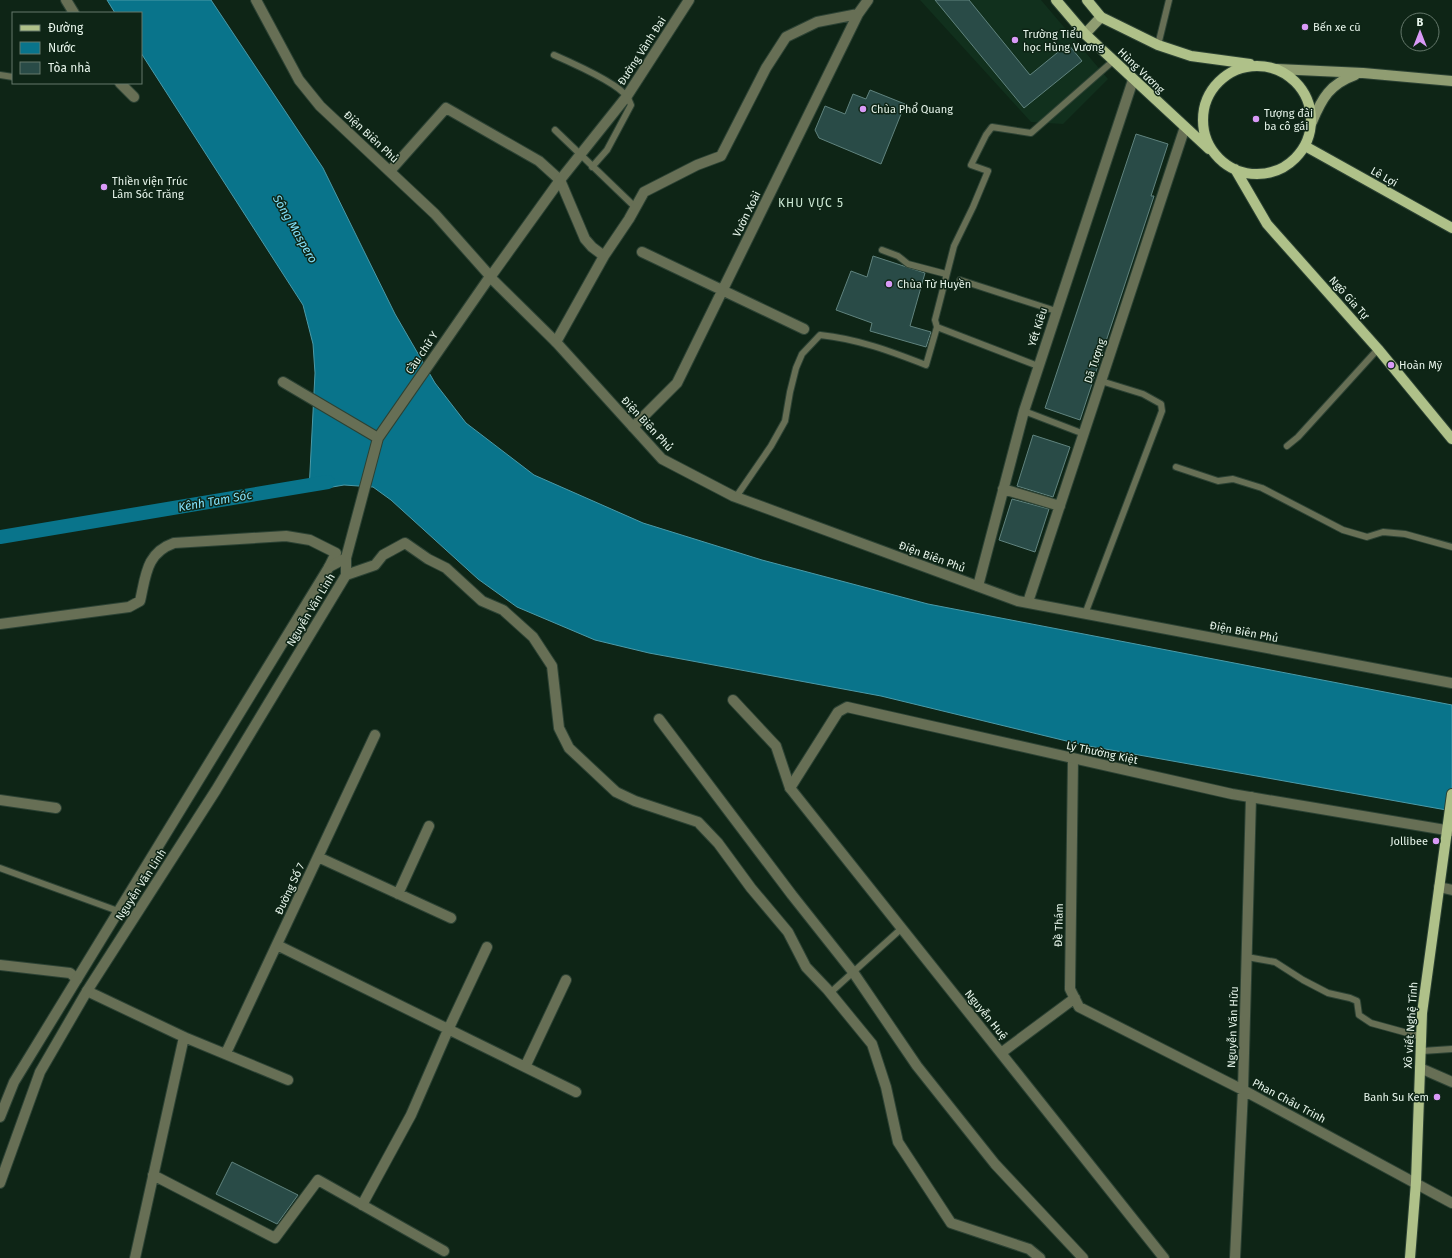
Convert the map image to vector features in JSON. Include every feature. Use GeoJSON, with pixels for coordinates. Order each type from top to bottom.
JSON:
{"type":"FeatureCollection","features":[{"type":"Feature","properties":{"kind":"main road","name":"Hùng Vương"},"geometry":{"type":"LineString","coordinates":[[1056,0],[1085,34],[1133,80],[1214,153]]}},
{"type":"Feature","properties":{"kind":"main road","name":"Hùng Vương"},"geometry":{"type":"LineString","coordinates":[[1087,0],[1101,17],[1158,45],[1192,56],[1260,66]]}},
{"type":"Feature","properties":{"kind":"main road"},"geometry":{"type":"LineString","coordinates":[[1085,34],[1101,17]]}},
{"type":"Feature","properties":{"kind":"main road"},"geometry":{"type":"LineString","coordinates":[[1363,73],[1344,79],[1330,89],[1319,105],[1305,146],[1295,159],[1282,168],[1267,173],[1251,174],[1235,169],[1214,153],[1206,138],[1202,120],[1205,103],[1214,87],[1226,75],[1242,68],[1260,66],[1277,69],[1363,73],[1452,82]]}},
{"type":"Feature","properties":{"kind":"main road"},"geometry":{"type":"LineString","coordinates":[[1277,69],[1291,78],[1303,90],[1310,105],[1312,122]]}},
{"type":"Feature","properties":{"kind":"main road","name":"Lê Lợi"},"geometry":{"type":"LineString","coordinates":[[1305,146],[1452,228]]}},
{"type":"Feature","properties":{"kind":"main road","name":"Ngô Gia Tự"},"geometry":{"type":"LineString","coordinates":[[1235,169],[1267,224],[1378,349],[1452,439]]}},
{"type":"Feature","properties":{"kind":"main road","name":"Xô viết Nghệ Tĩnh"},"geometry":{"type":"LineString","coordinates":[[1410,1258],[1416,1182],[1420,1068],[1422,1051],[1422,1012],[1439,887],[1449,831],[1452,794]]}},
{"type":"Feature","properties":{"kind":"street"},"geometry":{"type":"LineString","coordinates":[[66,0],[73,12]]}},
{"type":"Feature","properties":{"kind":"street","name":"Điện Biên Phủ"},"geometry":{"type":"LineString","coordinates":[[256,0],[299,80],[320,106],[435,214],[489,278],[556,342],[662,460],[736,497],[978,586],[1028,602],[1452,683]]}},
{"type":"Feature","properties":{"kind":"street","name":"Đường Vành Đai"},"geometry":{"type":"LineString","coordinates":[[627,96],[689,0]]}},
{"type":"Feature","properties":{"kind":"street","name":"Vườn Xoài"},"geometry":{"type":"LineString","coordinates":[[633,427],[678,383],[858,14],[868,0]]}},
{"type":"Feature","properties":{"kind":"street"},"geometry":{"type":"LineString","coordinates":[[556,342],[604,256],[644,192],[697,165],[721,156],[766,68],[786,37],[817,22],[858,14]]}},
{"type":"Feature","properties":{"kind":"street","name":"Yết Kiêu"},"geometry":{"type":"LineString","coordinates":[[978,586],[1024,411],[1133,80]]}},
{"type":"Feature","properties":{"kind":"street"},"geometry":{"type":"LineString","coordinates":[[121,84],[134,97]]}},
{"type":"Feature","properties":{"kind":"street","name":"Cầu chữ Y"},"geometry":{"type":"LineString","coordinates":[[346,558],[378,438],[489,278],[560,180],[627,96]]}},
{"type":"Feature","properties":{"kind":"street"},"geometry":{"type":"LineString","coordinates":[[390,171],[446,108],[539,161],[560,180],[585,239],[592,247],[604,256]]}},
{"type":"Feature","properties":{"kind":"street","name":"Dã Tượng"},"geometry":{"type":"LineString","coordinates":[[1028,602],[1185,127]]}},
{"type":"Feature","properties":{"kind":"street"},"geometry":{"type":"LineString","coordinates":[[642,252],[724,289],[804,329]]}},
{"type":"Feature","properties":{"kind":"street"},"geometry":{"type":"LineString","coordinates":[[283,382],[378,438]]}},
{"type":"Feature","properties":{"kind":"street"},"geometry":{"type":"LineString","coordinates":[[1003,489],[1060,506]]}},
{"type":"Feature","properties":{"kind":"street"},"geometry":{"type":"LineString","coordinates":[[0,624],[129,607],[140,601],[151,560],[162,548],[174,543],[286,536],[310,540],[336,553],[329,567]]}},
{"type":"Feature","properties":{"kind":"street"},"geometry":{"type":"LineString","coordinates":[[346,575],[375,565],[383,555],[405,543],[428,559],[446,568],[482,601],[504,610],[532,637],[552,666],[559,728],[569,748],[616,792],[698,822],[718,843],[751,888],[788,932],[806,967],[830,993],[872,1044],[886,1087],[898,1142],[951,1223],[1029,1249],[1040,1258]]}},
{"type":"Feature","properties":{"kind":"street","name":"Nguyễn Văn Linh"},"geometry":{"type":"LineString","coordinates":[[0,1117],[14,1082],[329,567],[346,558],[346,575],[216,790],[87,991],[40,1072],[0,1183]]}},
{"type":"Feature","properties":{"kind":"street"},"geometry":{"type":"LineString","coordinates":[[732,700],[776,746],[790,788]]}},
{"type":"Feature","properties":{"kind":"street","name":"Lý Thường Kiệt"},"geometry":{"type":"LineString","coordinates":[[790,788],[838,712],[847,707],[1073,759],[1252,797],[1449,831]]}},
{"type":"Feature","properties":{"kind":"street"},"geometry":{"type":"LineString","coordinates":[[659,719],[792,895],[853,972],[917,1066],[995,1164],[1083,1258]]}},
{"type":"Feature","properties":{"kind":"street","name":"Đường Số 7"},"geometry":{"type":"LineString","coordinates":[[226,1053],[375,735]]}},
{"type":"Feature","properties":{"kind":"street","name":"Đề Thám"},"geometry":{"type":"LineString","coordinates":[[1073,759],[1070,989],[1075,998]]}},
{"type":"Feature","properties":{"kind":"street"},"geometry":{"type":"LineString","coordinates":[[199,781],[216,790]]}},
{"type":"Feature","properties":{"kind":"street","name":"Nguyễn Huệ"},"geometry":{"type":"LineString","coordinates":[[790,788],[1164,1258]]}},
{"type":"Feature","properties":{"kind":"street","name":"Nguyễn Văn Hữu"},"geometry":{"type":"LineString","coordinates":[[1235,1258],[1243,1090],[1252,797]]}},
{"type":"Feature","properties":{"kind":"street"},"geometry":{"type":"LineString","coordinates":[[0,800],[56,808]]}},
{"type":"Feature","properties":{"kind":"street"},"geometry":{"type":"LineString","coordinates":[[398,894],[429,826]]}},
{"type":"Feature","properties":{"kind":"street"},"geometry":{"type":"LineString","coordinates":[[318,857],[451,918]]}},
{"type":"Feature","properties":{"kind":"street"},"geometry":{"type":"LineString","coordinates":[[1439,887],[1452,890]]}},
{"type":"Feature","properties":{"kind":"street"},"geometry":{"type":"LineString","coordinates":[[277,945],[576,1092]]}},
{"type":"Feature","properties":{"kind":"street"},"geometry":{"type":"LineString","coordinates":[[362,1205],[411,1115],[448,1030],[487,947]]}},
{"type":"Feature","properties":{"kind":"street"},"geometry":{"type":"LineString","coordinates":[[0,965],[70,973],[87,991],[184,1037],[226,1053],[288,1080]]}},
{"type":"Feature","properties":{"kind":"street"},"geometry":{"type":"LineString","coordinates":[[525,1067],[566,980]]}},
{"type":"Feature","properties":{"kind":"street"},"geometry":{"type":"LineString","coordinates":[[1001,1053],[1075,998]]}},
{"type":"Feature","properties":{"kind":"street","name":"Phan Châu Trinh"},"geometry":{"type":"LineString","coordinates":[[1075,998],[1079,1007],[1106,1022],[1243,1090],[1416,1182],[1452,1203]]}},
{"type":"Feature","properties":{"kind":"street"},"geometry":{"type":"LineString","coordinates":[[135,1258],[184,1037]]}},
{"type":"Feature","properties":{"kind":"street"},"geometry":{"type":"LineString","coordinates":[[1420,1068],[1452,1082]]}},
{"type":"Feature","properties":{"kind":"street"},"geometry":{"type":"LineString","coordinates":[[153,1175],[275,1238],[318,1180],[444,1251]]}},
{"type":"Feature","properties":{"kind":"lane"},"geometry":{"type":"LineString","coordinates":[[1158,45],[1169,0]]}},
{"type":"Feature","properties":{"kind":"lane","name":"Đường Vành Đai"},"geometry":{"type":"LineString","coordinates":[[554,55],[581,67],[627,96],[631,105],[607,150],[592,167]]}},
{"type":"Feature","properties":{"kind":"lane"},"geometry":{"type":"LineString","coordinates":[[736,497],[771,446],[785,421],[796,368],[802,354],[820,335],[847,338],[881,347],[926,365],[937,327],[935,320],[954,246],[974,207],[988,171],[971,165],[992,127],[1031,133],[1113,61]]}},
{"type":"Feature","properties":{"kind":"lane"},"geometry":{"type":"LineString","coordinates":[[0,75],[12,77]]}},
{"type":"Feature","properties":{"kind":"lane"},"geometry":{"type":"LineString","coordinates":[[555,130],[635,207]]}},
{"type":"Feature","properties":{"kind":"lane"},"geometry":{"type":"LineString","coordinates":[[882,250],[898,256],[908,264],[946,274]]}},
{"type":"Feature","properties":{"kind":"lane"},"geometry":{"type":"LineString","coordinates":[[960,280],[1056,311]]}},
{"type":"Feature","properties":{"kind":"lane"},"geometry":{"type":"LineString","coordinates":[[937,327],[1038,366]]}},
{"type":"Feature","properties":{"kind":"lane"},"geometry":{"type":"LineString","coordinates":[[1287,446],[1298,437],[1378,349]]}},
{"type":"Feature","properties":{"kind":"lane"},"geometry":{"type":"LineString","coordinates":[[1085,614],[1162,411],[1161,404],[1143,394],[1101,381]]}},
{"type":"Feature","properties":{"kind":"lane"},"geometry":{"type":"LineString","coordinates":[[1024,411],[1084,434]]}},
{"type":"Feature","properties":{"kind":"lane"},"geometry":{"type":"LineString","coordinates":[[1176,467],[1218,481],[1233,479],[1262,488],[1343,530],[1367,537],[1383,532],[1405,534],[1452,547]]}},
{"type":"Feature","properties":{"kind":"lane"},"geometry":{"type":"LineString","coordinates":[[0,868],[118,911]]}},
{"type":"Feature","properties":{"kind":"lane"},"geometry":{"type":"LineString","coordinates":[[830,993],[902,928]]}},
{"type":"Feature","properties":{"kind":"lane"},"geometry":{"type":"LineString","coordinates":[[1247,957],[1275,962],[1303,980],[1328,993],[1357,1001],[1359,1015],[1371,1023],[1422,1036]]}},
{"type":"Feature","properties":{"kind":"lane"},"geometry":{"type":"LineString","coordinates":[[1422,1051],[1452,1049]]}},
{"type":"Feature","properties":{"kind":"shaded area","name":"Trường Tiểu học Hùng Vương"},"geometry":{"type":"Polygon","coordinates":[[[920,0],[1041,0],[1108,79],[1063,124],[1031,122],[920,0]]]}},
{"type":"Feature","properties":{"kind":"water","name":"Sông Maspero"},"geometry":{"type":"Polygon","coordinates":[[[107,0],[211,0],[323,168],[395,314],[435,383],[466,423],[534,475],[643,523],[762,560],[928,604],[1452,705],[1452,811],[1083,745],[881,696],[649,653],[595,640],[517,607],[478,579],[391,500],[373,487],[344,485],[309,491],[315,373],[313,344],[303,305],[142,55],[142,12],[114,12],[107,0]]]}},
{"type":"Feature","properties":{"kind":"building"},"geometry":{"type":"Polygon","coordinates":[[[935,0],[969,0],[1030,75],[1068,44],[1082,61],[1024,108],[935,0]]]}},
{"type":"Feature","properties":{"kind":"building"},"geometry":{"type":"Polygon","coordinates":[[[870,90],[905,104],[881,164],[819,138],[815,130],[825,106],[845,114],[853,94],[866,99],[870,90]]]}},
{"type":"Feature","properties":{"kind":"building"},"geometry":{"type":"Polygon","coordinates":[[[1136,134],[1168,144],[1151,196],[1154,196],[1080,420],[1045,408],[1136,134]]]}},
{"type":"Feature","properties":{"kind":"building"},"geometry":{"type":"Polygon","coordinates":[[[873,256],[925,273],[910,326],[931,332],[926,347],[870,331],[872,323],[836,310],[851,271],[867,277],[873,256]]]}},
{"type":"Feature","properties":{"kind":"building"},"geometry":{"type":"Polygon","coordinates":[[[1033,435],[1070,447],[1053,497],[1017,486],[1033,435]]]}},
{"type":"Feature","properties":{"kind":"building"},"geometry":{"type":"Polygon","coordinates":[[[1012,499],[1049,509],[1035,552],[999,540],[1012,499]]]}},
{"type":"Feature","properties":{"kind":"building"},"geometry":{"type":"Polygon","coordinates":[[[232,1162],[298,1195],[277,1224],[216,1194],[232,1162]]]}},
{"type":"Feature","properties":{"kind":"waterway","name":"Kênh Tam Sóc"},"geometry":{"type":"LineString","coordinates":[[0,537],[328,482]]}},
{"type":"Feature","properties":{"kind":"place","name":"Bến xe cũ"},"geometry":{"type":"Point","coordinates":[1305,27]}},
{"type":"Feature","properties":{"kind":"place","name":"Trường Tiểu học Hùng Vương"},"geometry":{"type":"Point","coordinates":[1015,40]}},
{"type":"Feature","properties":{"kind":"place","name":"Chùa Phổ Quang"},"geometry":{"type":"Point","coordinates":[863,109]}},
{"type":"Feature","properties":{"kind":"place","name":"Tượng đài ba cô gái"},"geometry":{"type":"Point","coordinates":[1256,119]}},
{"type":"Feature","properties":{"kind":"place","name":"Thiền viện Trúc Lâm Sóc Trăng"},"geometry":{"type":"Point","coordinates":[104,187]}},
{"type":"Feature","properties":{"kind":"place","name":"Chùa Từ Huyền"},"geometry":{"type":"Point","coordinates":[889,284]}},
{"type":"Feature","properties":{"kind":"place","name":"Hoàn Mỹ"},"geometry":{"type":"Point","coordinates":[1391,365]}},
{"type":"Feature","properties":{"kind":"place","name":"Jollibee"},"geometry":{"type":"Point","coordinates":[1436,841]}},
{"type":"Feature","properties":{"kind":"place","name":"Banh Su Kem"},"geometry":{"type":"Point","coordinates":[1437,1097]}},
{"type":"Feature","properties":{"kind":"district","name":"KHU VỰC 5"},"geometry":{"type":"Point","coordinates":[811,203]}}]}
